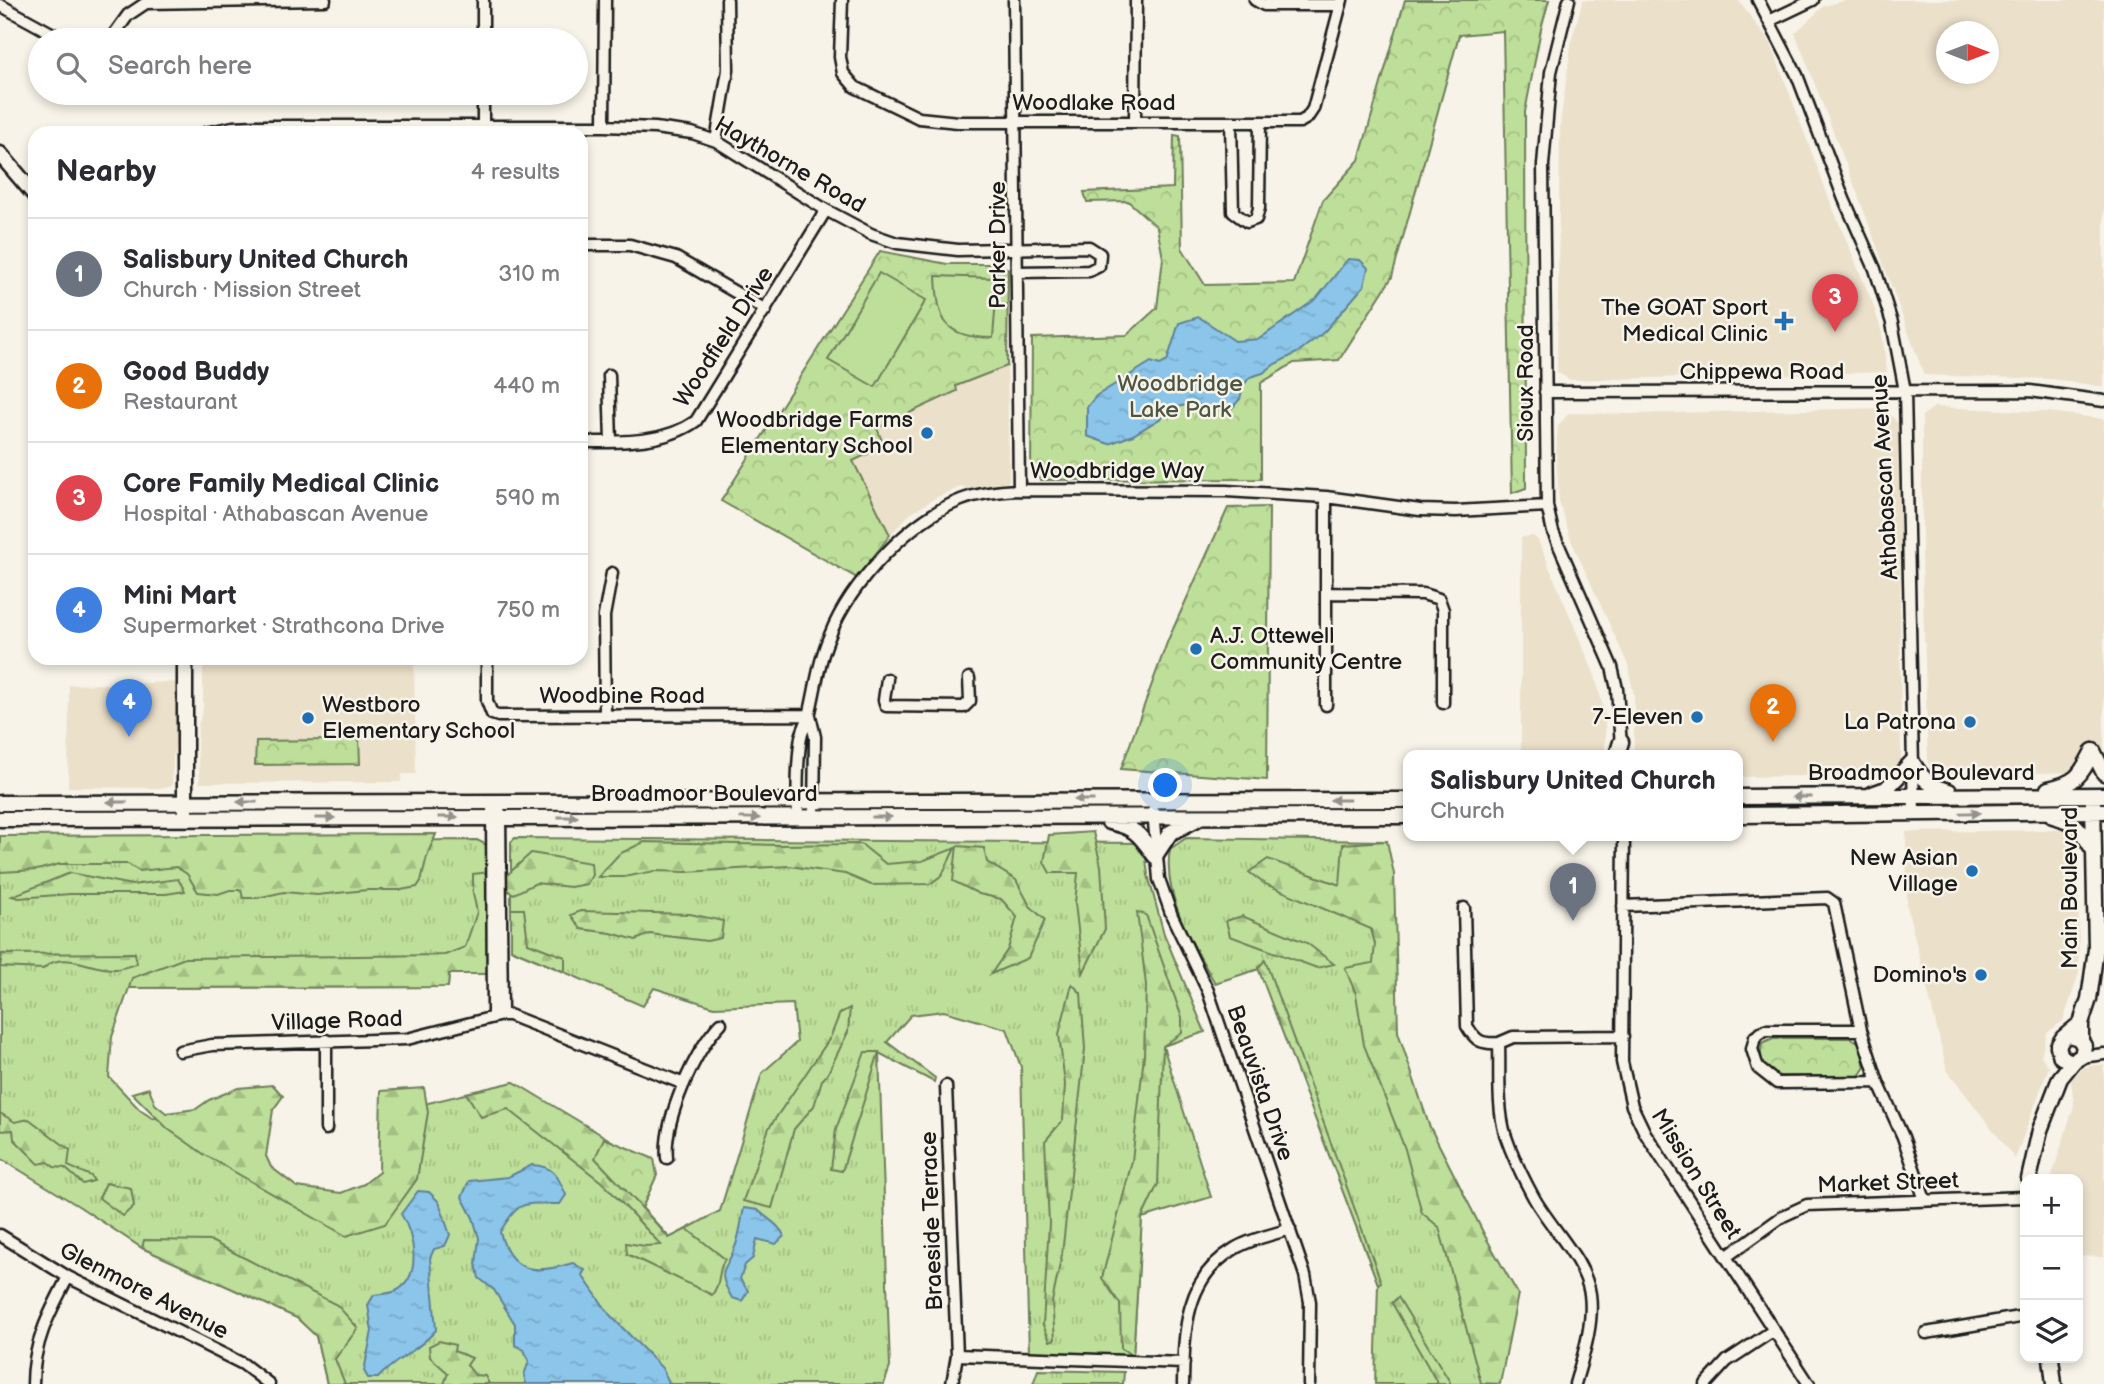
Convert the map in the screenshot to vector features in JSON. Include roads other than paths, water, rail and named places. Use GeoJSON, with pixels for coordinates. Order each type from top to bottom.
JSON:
{"type":"FeatureCollection","features":[{"type":"Feature","properties":{"kind":"main road"},"geometry":{"type":"LineString","coordinates":[[0,155],[28,187]]}},
{"type":"Feature","properties":{"kind":"main road"},"geometry":{"type":"LineString","coordinates":[[185,665],[185,820]]}},
{"type":"Feature","properties":{"kind":"main road"},"geometry":{"type":"LineString","coordinates":[[2016,796],[2072,783],[2078,779],[2093,751],[2104,773]]}},
{"type":"Feature","properties":{"kind":"main road"},"geometry":{"type":"LineString","coordinates":[[1857,797],[1886,789],[1912,762],[1917,771],[1935,788],[1964,796]]}},
{"type":"Feature","properties":{"kind":"main road","name":"Broadmoor Boulevard"},"geometry":{"type":"LineString","coordinates":[[1743,797],[2098,795]]}},
{"type":"Feature","properties":{"kind":"main road","name":"Main Boulevard"},"geometry":{"type":"LineString","coordinates":[[2075,1049],[2089,999],[2096,949],[2095,851],[2098,795]]}},
{"type":"Feature","properties":{"kind":"main road","name":"Broadmoor Boulevard"},"geometry":{"type":"LineString","coordinates":[[0,803],[797,799],[1403,800]]}},
{"type":"Feature","properties":{"kind":"main road","name":"Broadmoor Boulevard"},"geometry":{"type":"LineString","coordinates":[[1743,815],[2099,811]]}},
{"type":"Feature","properties":{"kind":"main road"},"geometry":{"type":"LineString","coordinates":[[2035,812],[2073,822],[2095,851],[2104,837]]}},
{"type":"Feature","properties":{"kind":"main road"},"geometry":{"type":"LineString","coordinates":[[1086,817],[1132,829],[1156,856],[1170,833],[1203,816]]}},
{"type":"Feature","properties":{"kind":"main road","name":"Broadmoor Boulevard"},"geometry":{"type":"LineString","coordinates":[[0,819],[1403,816]]}},
{"type":"Feature","properties":{"kind":"main road"},"geometry":{"type":"LineString","coordinates":[[2030,1174],[2040,1130],[2075,1049]]}},
{"type":"Feature","properties":{"kind":"main road"},"geometry":{"type":"LineString","coordinates":[[2052,1363],[2054,1384]]}},
{"type":"Feature","properties":{"kind":"street"},"geometry":{"type":"LineString","coordinates":[[119,28],[128,15],[146,3],[325,0]]}},
{"type":"Feature","properties":{"kind":"street"},"geometry":{"type":"LineString","coordinates":[[483,0],[483,28]]}},
{"type":"Feature","properties":{"kind":"street"},"geometry":{"type":"LineString","coordinates":[[604,126],[605,0]]}},
{"type":"Feature","properties":{"kind":"street"},"geometry":{"type":"LineString","coordinates":[[716,141],[728,70],[726,0]]}},
{"type":"Feature","properties":{"kind":"street","name":"Woodlake Road"},"geometry":{"type":"LineString","coordinates":[[842,0],[840,57],[843,73],[855,87],[919,118],[958,122],[1300,122],[1307,118],[1313,109],[1341,2]]}},
{"type":"Feature","properties":{"kind":"street","name":"Parker Drive"},"geometry":{"type":"LineString","coordinates":[[1014,0],[1018,490]]}},
{"type":"Feature","properties":{"kind":"street"},"geometry":{"type":"LineString","coordinates":[[1135,121],[1136,0]]}},
{"type":"Feature","properties":{"kind":"street"},"geometry":{"type":"LineString","coordinates":[[1255,0],[1264,5],[1341,2]]}},
{"type":"Feature","properties":{"kind":"street","name":"Sioux Road"},"geometry":{"type":"LineString","coordinates":[[1569,0],[1551,72],[1543,165],[1547,506],[1553,532],[1612,667],[1617,689],[1621,750]]}},
{"type":"Feature","properties":{"kind":"street","name":"Athabascan Avenue"},"geometry":{"type":"LineString","coordinates":[[1758,0],[1797,75],[1844,199],[1875,269],[1892,323],[1905,391],[1914,813]]}},
{"type":"Feature","properties":{"kind":"street"},"geometry":{"type":"LineString","coordinates":[[1769,21],[1812,0]]}},
{"type":"Feature","properties":{"kind":"street"},"geometry":{"type":"LineString","coordinates":[[0,5],[42,28]]}},
{"type":"Feature","properties":{"kind":"street"},"geometry":{"type":"LineString","coordinates":[[483,105],[483,125]]}},
{"type":"Feature","properties":{"kind":"street"},"geometry":{"type":"LineString","coordinates":[[1231,122],[1233,212],[1247,222],[1256,219],[1259,208],[1260,122]]}},
{"type":"Feature","properties":{"kind":"street","name":"Haythorne Road"},"geometry":{"type":"LineString","coordinates":[[456,126],[604,126],[692,133],[716,141],[826,210],[871,234],[897,243],[958,250],[1089,247],[1100,254],[1099,266],[1089,271],[1017,271]]}},
{"type":"Feature","properties":{"kind":"street","name":"Woodfield Drive"},"geometry":{"type":"LineString","coordinates":[[588,442],[611,442],[680,433],[696,421],[826,210]]}},
{"type":"Feature","properties":{"kind":"street"},"geometry":{"type":"LineString","coordinates":[[588,245],[630,245],[676,258],[766,310]]}},
{"type":"Feature","properties":{"kind":"street"},"geometry":{"type":"LineString","coordinates":[[609,375],[611,442]]}},
{"type":"Feature","properties":{"kind":"street","name":"Chippewa Road"},"geometry":{"type":"LineString","coordinates":[[1545,392],[2030,391],[2104,401]]}},
{"type":"Feature","properties":{"kind":"street","name":"Woodbridge Way"},"geometry":{"type":"LineString","coordinates":[[798,817],[802,736],[810,715],[815,680],[831,632],[850,599],[882,559],[921,522],[939,511],[978,495],[1018,490],[1226,491],[1325,497],[1420,510],[1456,511],[1547,506]]}},
{"type":"Feature","properties":{"kind":"street"},"geometry":{"type":"LineString","coordinates":[[1325,497],[1326,705]]}},
{"type":"Feature","properties":{"kind":"street"},"geometry":{"type":"LineString","coordinates":[[605,716],[604,616],[612,573]]}},
{"type":"Feature","properties":{"kind":"street"},"geometry":{"type":"LineString","coordinates":[[1327,593],[1423,594],[1439,599],[1443,610],[1443,703]]}},
{"type":"Feature","properties":{"kind":"street","name":"Woodbine Road"},"geometry":{"type":"LineString","coordinates":[[487,665],[487,701],[492,714],[498,716],[810,715]]}},
{"type":"Feature","properties":{"kind":"street"},"geometry":{"type":"LineString","coordinates":[[887,679],[884,699],[886,706],[964,706],[970,701],[969,678]]}},
{"type":"Feature","properties":{"kind":"street","name":"Woodbridge Way"},"geometry":{"type":"LineString","coordinates":[[810,715],[815,737],[814,817]]}},
{"type":"Feature","properties":{"kind":"street","name":"Beauvista Drive"},"geometry":{"type":"LineString","coordinates":[[1153,800],[1159,879],[1172,916],[1208,991],[1305,1275],[1310,1302],[1309,1384]]}},
{"type":"Feature","properties":{"kind":"street"},"geometry":{"type":"LineString","coordinates":[[496,801],[498,1016],[509,1015],[684,1084]]}},
{"type":"Feature","properties":{"kind":"street","name":"Mission Street"},"geometry":{"type":"LineString","coordinates":[[1624,841],[1622,1062],[1632,1106],[1645,1133],[1809,1384]]}},
{"type":"Feature","properties":{"kind":"street"},"geometry":{"type":"LineString","coordinates":[[1623,906],[1827,898],[1834,903],[1861,1030],[1878,1082],[1903,1137],[1925,1200]]}},
{"type":"Feature","properties":{"kind":"street"},"geometry":{"type":"LineString","coordinates":[[1464,908],[1467,1026],[1474,1039],[1484,1044],[1499,1043],[1513,1037],[1623,1036]]}},
{"type":"Feature","properties":{"kind":"street","name":"Village Road"},"geometry":{"type":"LineString","coordinates":[[180,1051],[212,1045],[407,1039],[498,1016]]}},
{"type":"Feature","properties":{"kind":"street"},"geometry":{"type":"LineString","coordinates":[[667,1158],[668,1132],[684,1084],[703,1044],[720,1023]]}},
{"type":"Feature","properties":{"kind":"street"},"geometry":{"type":"LineString","coordinates":[[1861,1030],[1765,1030],[1755,1037],[1752,1049],[1758,1068],[1777,1083],[1878,1082]]}},
{"type":"Feature","properties":{"kind":"street"},"geometry":{"type":"LineString","coordinates":[[326,1040],[326,1129]]}},
{"type":"Feature","properties":{"kind":"street"},"geometry":{"type":"LineString","coordinates":[[1499,1043],[1505,1133],[1534,1197],[1585,1276],[1590,1293],[1587,1338],[1575,1384]]}},
{"type":"Feature","properties":{"kind":"street"},"geometry":{"type":"LineString","coordinates":[[2075,1049],[2103,1054]]}},
{"type":"Feature","properties":{"kind":"street","name":"Braeside Terrace"},"geometry":{"type":"LineString","coordinates":[[946,1086],[957,1355],[952,1384]]}},
{"type":"Feature","properties":{"kind":"street","name":"Market Street"},"geometry":{"type":"LineString","coordinates":[[1726,1257],[1783,1216],[1807,1205],[2020,1197]]}},
{"type":"Feature","properties":{"kind":"street"},"geometry":{"type":"LineString","coordinates":[[1183,1384],[1185,1330],[1190,1304],[1198,1286],[1213,1265],[1235,1248],[1290,1229]]}},
{"type":"Feature","properties":{"kind":"street","name":"Glenmore Avenue"},"geometry":{"type":"LineString","coordinates":[[0,1234],[68,1277],[243,1364],[269,1384]]}},
{"type":"Feature","properties":{"kind":"street"},"geometry":{"type":"LineString","coordinates":[[33,1384],[37,1344],[44,1323],[68,1277]]}},
{"type":"Feature","properties":{"kind":"street"},"geometry":{"type":"LineString","coordinates":[[1926,1333],[2020,1317]]}},
{"type":"Feature","properties":{"kind":"street"},"geometry":{"type":"LineString","coordinates":[[1706,1384],[1727,1361],[1774,1330]]}},
{"type":"Feature","properties":{"kind":"street"},"geometry":{"type":"LineString","coordinates":[[957,1355],[1184,1363]]}},
{"type":"Feature","properties":{"kind":"water"},"geometry":{"type":"Polygon","coordinates":[[[1348,259],[1360,260],[1368,268],[1364,286],[1324,332],[1297,353],[1263,373],[1250,377],[1243,386],[1240,399],[1232,408],[1214,409],[1196,404],[1181,406],[1133,435],[1109,444],[1087,436],[1087,407],[1096,396],[1151,362],[1160,365],[1167,361],[1179,323],[1199,317],[1235,341],[1259,339],[1316,299],[1348,259]]]}},
{"type":"Feature","properties":{"kind":"water"},"geometry":{"type":"Polygon","coordinates":[[[532,1165],[545,1167],[554,1173],[566,1195],[560,1204],[524,1205],[513,1213],[500,1232],[511,1257],[527,1268],[548,1269],[573,1263],[585,1270],[582,1275],[610,1315],[662,1368],[670,1384],[526,1384],[524,1375],[529,1361],[524,1350],[515,1345],[515,1324],[494,1290],[479,1278],[476,1264],[479,1238],[473,1218],[462,1197],[469,1181],[508,1177],[532,1165]]]}},
{"type":"Feature","properties":{"kind":"water"},"geometry":{"type":"Polygon","coordinates":[[[418,1191],[429,1192],[439,1202],[450,1235],[445,1246],[434,1249],[430,1258],[436,1330],[378,1378],[368,1378],[364,1371],[372,1331],[368,1305],[374,1295],[396,1291],[410,1276],[414,1255],[410,1232],[401,1214],[418,1191]]]}},
{"type":"Feature","properties":{"kind":"water"},"geometry":{"type":"Polygon","coordinates":[[[744,1208],[758,1210],[776,1225],[784,1236],[776,1244],[757,1239],[753,1258],[745,1265],[740,1279],[748,1291],[742,1301],[732,1298],[723,1276],[737,1242],[744,1208]]]}},
{"type":"Feature","properties":{"kind":"place","name":"The GOAT Sport Medical Clinic"},"geometry":{"type":"Point","coordinates":[1784,321]}},
{"type":"Feature","properties":{"kind":"place","name":"Core Family Medical Clinic"},"geometry":{"type":"Point","coordinates":[1835,332]}},
{"type":"Feature","properties":{"kind":"place","name":"Woodbridge Farms Elementary School"},"geometry":{"type":"Point","coordinates":[927,433]}},
{"type":"Feature","properties":{"kind":"place","name":"A.J. Ottewell Community Centre"},"geometry":{"type":"Point","coordinates":[1196,649]}},
{"type":"Feature","properties":{"kind":"place","name":"7-Eleven"},"geometry":{"type":"Point","coordinates":[1697,717]}},
{"type":"Feature","properties":{"kind":"place","name":"Westboro Elementary School"},"geometry":{"type":"Point","coordinates":[308,718]}},
{"type":"Feature","properties":{"kind":"place","name":"La Patrona"},"geometry":{"type":"Point","coordinates":[1970,722]}},
{"type":"Feature","properties":{"kind":"place","name":"Mini Mart"},"geometry":{"type":"Point","coordinates":[129,737]}},
{"type":"Feature","properties":{"kind":"place","name":"Good Buddy"},"geometry":{"type":"Point","coordinates":[1773,742]}},
{"type":"Feature","properties":{"kind":"place","name":"New Asian Village"},"geometry":{"type":"Point","coordinates":[1972,871]}},
{"type":"Feature","properties":{"kind":"place","name":"Salisbury United Church"},"geometry":{"type":"Point","coordinates":[1573,921]}},
{"type":"Feature","properties":{"kind":"place","name":"Domino's"},"geometry":{"type":"Point","coordinates":[1981,975]}},
{"type":"Feature","properties":{"kind":"park label","name":"Woodbridge Lake Park"},"geometry":{"type":"Point","coordinates":[1180,397]}}]}
